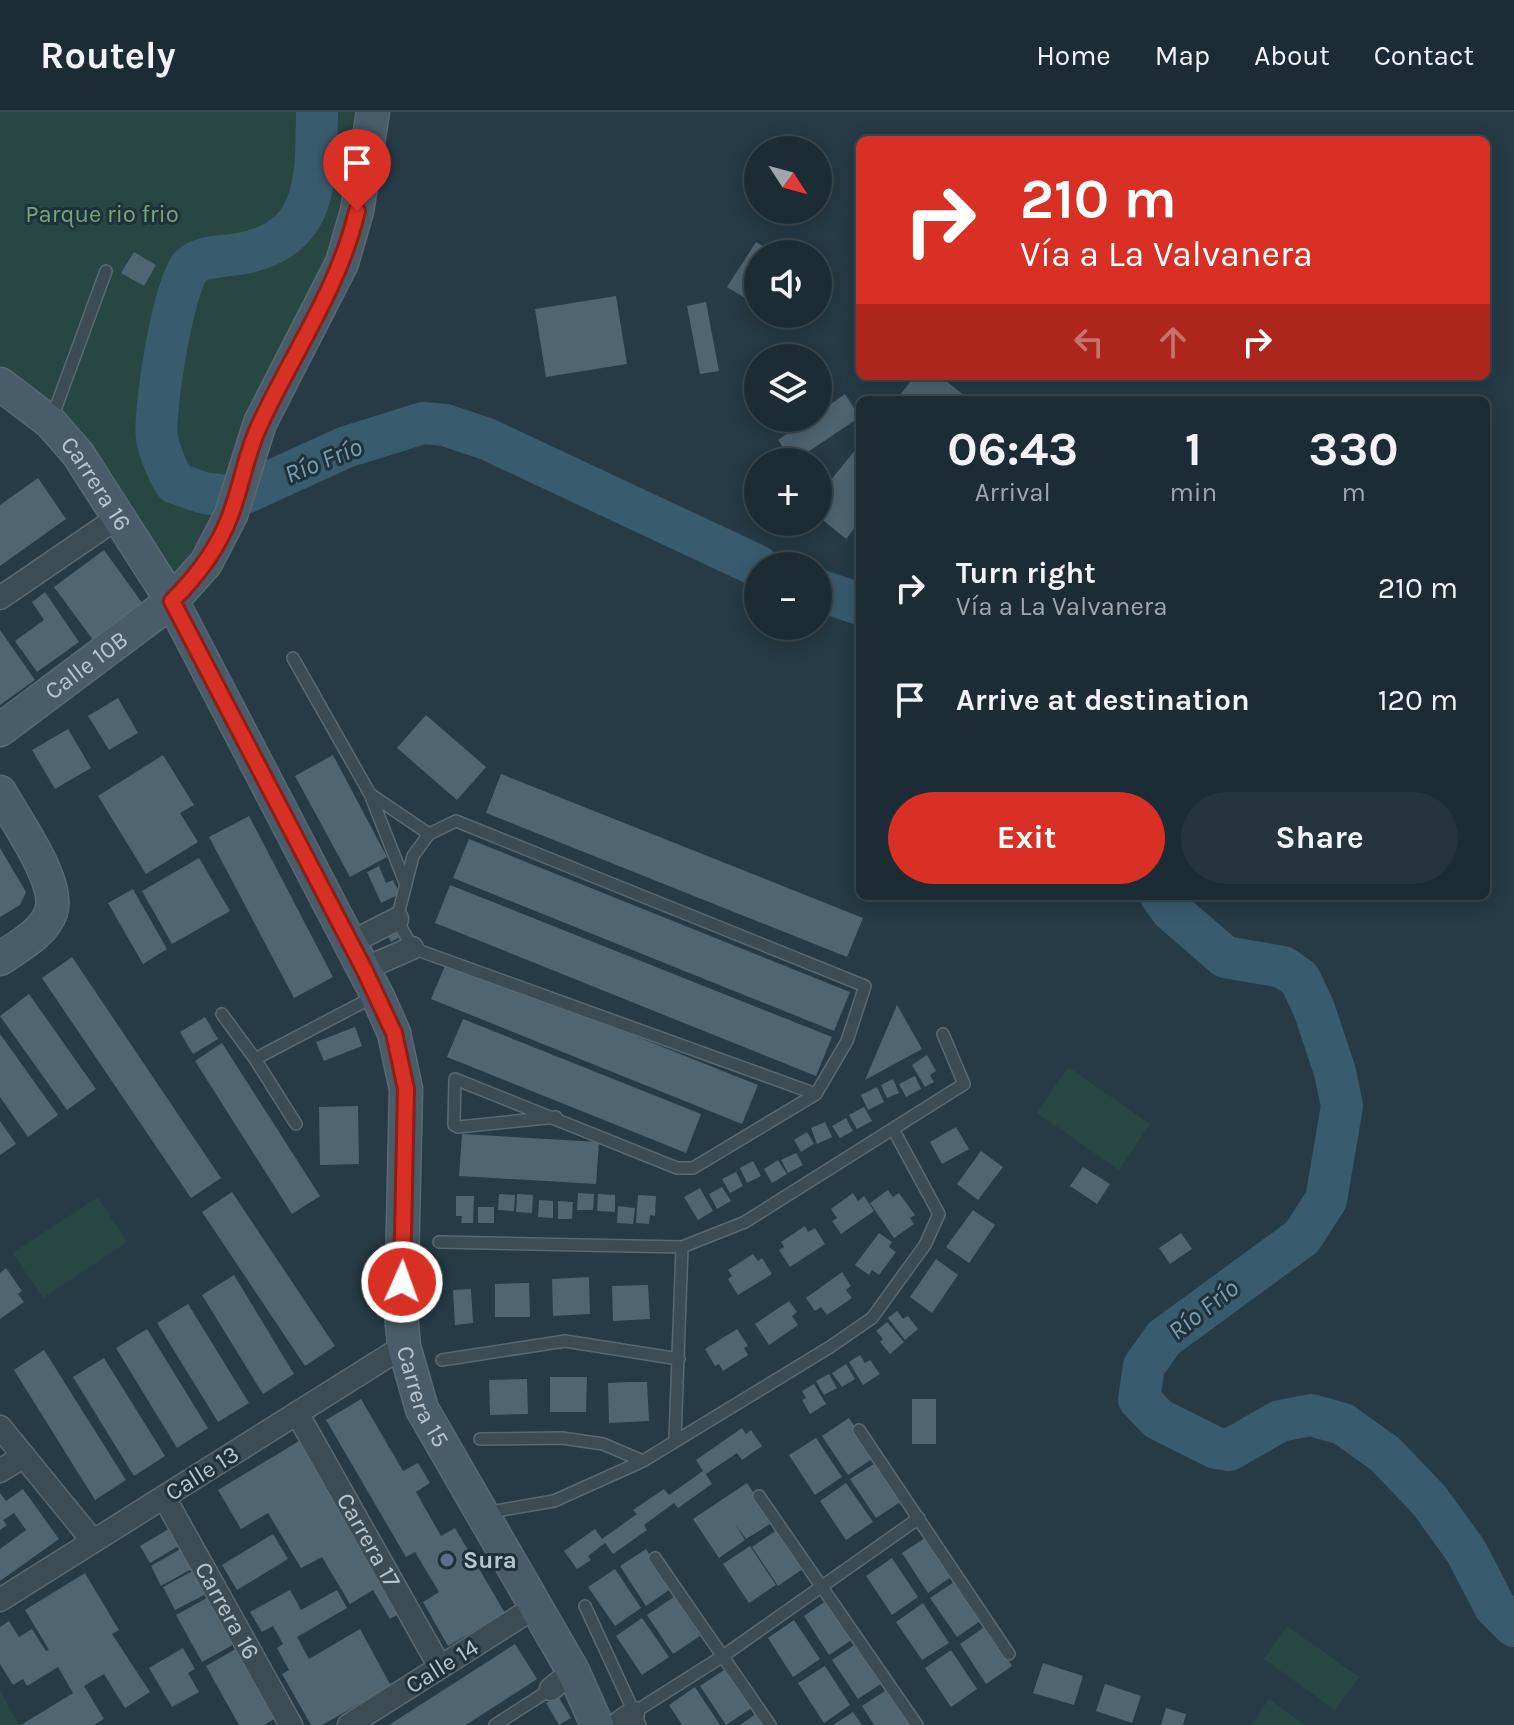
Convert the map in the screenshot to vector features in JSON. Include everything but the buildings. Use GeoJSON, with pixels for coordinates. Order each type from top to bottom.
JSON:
{"type":"FeatureCollection","features":[{"type":"Feature","properties":{"kind":"street","name":"Calle 10B"},"geometry":{"type":"LineString","coordinates":[[0,730],[172,601],[206,563],[231,515],[260,423],[342,263],[357,211],[373,112]]}},
{"type":"Feature","properties":{"kind":"street","name":"Carrera 16"},"geometry":{"type":"LineString","coordinates":[[0,384],[50,422],[78,454],[172,601]]}},
{"type":"Feature","properties":{"kind":"street"},"geometry":{"type":"LineString","coordinates":[[0,598],[117,518]]}},
{"type":"Feature","properties":{"kind":"street","name":"Carrera 15"},"geometry":{"type":"LineString","coordinates":[[172,601],[364,969],[394,1033],[406,1089],[401,1313],[404,1346],[422,1409],[535,1607],[562,1680],[620,1722]]}},
{"type":"Feature","properties":{"kind":"street"},"geometry":{"type":"LineString","coordinates":[[0,792],[45,871],[51,886],[52,910],[33,935],[0,959]]}},
{"type":"Feature","properties":{"kind":"street"},"geometry":{"type":"LineString","coordinates":[[364,969],[397,919]]}},
{"type":"Feature","properties":{"kind":"street"},"geometry":{"type":"LineString","coordinates":[[364,969],[412,948]]}},
{"type":"Feature","properties":{"kind":"street","name":"Calle 13"},"geometry":{"type":"LineString","coordinates":[[0,1600],[404,1346]]}},
{"type":"Feature","properties":{"kind":"street","name":"Carrera 17"},"geometry":{"type":"LineString","coordinates":[[297,1413],[440,1667]]}},
{"type":"Feature","properties":{"kind":"street"},"geometry":{"type":"LineString","coordinates":[[0,1427],[93,1541]]}},
{"type":"Feature","properties":{"kind":"street"},"geometry":{"type":"LineString","coordinates":[[0,1471],[24,1456]]}},
{"type":"Feature","properties":{"kind":"street","name":"Carrera 16"},"geometry":{"type":"LineString","coordinates":[[164,1497],[291,1725]]}},
{"type":"Feature","properties":{"kind":"street","name":"Calle 14"},"geometry":{"type":"LineString","coordinates":[[349,1725],[535,1607]]}},
{"type":"Feature","properties":{"kind":"lane"},"geometry":{"type":"LineString","coordinates":[[50,422],[106,271]]}},
{"type":"Feature","properties":{"kind":"lane"},"geometry":{"type":"LineString","coordinates":[[293,658],[370,794],[407,886]]}},
{"type":"Feature","properties":{"kind":"lane"},"geometry":{"type":"LineString","coordinates":[[370,794],[429,834]]}},
{"type":"Feature","properties":{"kind":"lane"},"geometry":{"type":"LineString","coordinates":[[556,1117],[458,1127],[454,1125],[455,1079],[556,1117],[677,1168],[693,1168],[816,1094],[847,1041],[865,986],[456,821],[429,834],[413,856],[397,919],[412,948],[816,1094]]}},
{"type":"Feature","properties":{"kind":"lane"},"geometry":{"type":"LineString","coordinates":[[255,1059],[364,969]]}},
{"type":"Feature","properties":{"kind":"lane"},"geometry":{"type":"LineString","coordinates":[[222,1014],[296,1124]]}},
{"type":"Feature","properties":{"kind":"lane"},"geometry":{"type":"LineString","coordinates":[[439,1242],[682,1247],[745,1222],[964,1084],[943,1034]]}},
{"type":"Feature","properties":{"kind":"lane"},"geometry":{"type":"LineString","coordinates":[[482,1514],[554,1501],[643,1461],[872,1318],[925,1245],[939,1214],[893,1129]]}},
{"type":"Feature","properties":{"kind":"lane"},"geometry":{"type":"LineString","coordinates":[[675,1439],[682,1247]]}},
{"type":"Feature","properties":{"kind":"lane"},"geometry":{"type":"LineString","coordinates":[[442,1360],[565,1341],[679,1359]]}},
{"type":"Feature","properties":{"kind":"lane"},"geometry":{"type":"LineString","coordinates":[[859,1430],[1009,1654]]}},
{"type":"Feature","properties":{"kind":"lane"},"geometry":{"type":"LineString","coordinates":[[480,1439],[562,1438],[603,1444],[643,1461]]}},
{"type":"Feature","properties":{"kind":"lane"},"geometry":{"type":"LineString","coordinates":[[759,1496],[917,1725]]}},
{"type":"Feature","properties":{"kind":"lane"},"geometry":{"type":"LineString","coordinates":[[585,1606],[620,1722],[723,1656],[919,1518]]}},
{"type":"Feature","properties":{"kind":"lane"},"geometry":{"type":"LineString","coordinates":[[655,1558],[770,1725]]}},
{"type":"Feature","properties":{"kind":"lane"},"geometry":{"type":"LineString","coordinates":[[495,1725],[562,1680]]}},
{"type":"Feature","properties":{"kind":"green space","name":"Parque rio frio"},"geometry":{"type":"Polygon","coordinates":[[[0,112],[373,112],[362,179],[186,588],[117,518],[0,384],[0,112]]]}},
{"type":"Feature","properties":{"kind":"green space"},"geometry":{"type":"Polygon","coordinates":[[[1068,1067],[1150,1124],[1119,1170],[1037,1113],[1068,1067]]]}},
{"type":"Feature","properties":{"kind":"green space"},"geometry":{"type":"Polygon","coordinates":[[[98,1197],[127,1242],[43,1298],[13,1253],[98,1197]]]}},
{"type":"Feature","properties":{"kind":"green space"},"geometry":{"type":"Polygon","coordinates":[[[1287,1626],[1359,1677],[1335,1710],[1264,1659],[1287,1626]]]}},
{"type":"Feature","properties":{"kind":"green space"},"geometry":{"type":"Polygon","coordinates":[[[0,1690],[19,1725],[0,1725],[0,1690]]]}},
{"type":"Feature","properties":{"kind":"green space"},"geometry":{"type":"Polygon","coordinates":[[[1269,1699],[1305,1725],[1251,1725],[1269,1699]]]}},
{"type":"Feature","properties":{"kind":"waterway","name":"Río Frío"},"geometry":{"type":"LineString","coordinates":[[317,112],[313,183],[308,203],[298,221],[284,236],[265,247],[201,260],[191,266],[184,277],[166,348],[157,424],[160,449],[175,483],[204,493],[236,497],[346,447],[423,423],[445,425],[487,439],[744,559]]}},
{"type":"Feature","properties":{"kind":"waterway","name":"Río Frío"},"geometry":{"type":"LineString","coordinates":[[832,595],[856,603]]}},
{"type":"Feature","properties":{"kind":"waterway","name":"Río Frío"},"geometry":{"type":"LineString","coordinates":[[1164,900],[1172,911],[1225,957],[1283,967],[1300,979],[1314,1009],[1335,1072],[1342,1106],[1326,1200],[1302,1237],[1164,1338],[1144,1366],[1139,1399],[1158,1419],[1216,1448],[1229,1450],[1280,1421],[1311,1415],[1343,1424],[1385,1454],[1429,1500],[1466,1551],[1495,1607],[1514,1626]]}},
{"type":"Feature","properties":{"kind":"place","name":"Sura"},"geometry":{"type":"Point","coordinates":[447,1560]}},
{"type":"Feature","properties":{"kind":"route"},"geometry":{"type":"LineString","coordinates":[[357,211],[351,239],[326,299],[260,423],[231,515],[220,539],[206,563],[172,601],[364,969],[394,1033],[406,1089],[402,1282]]}}]}
